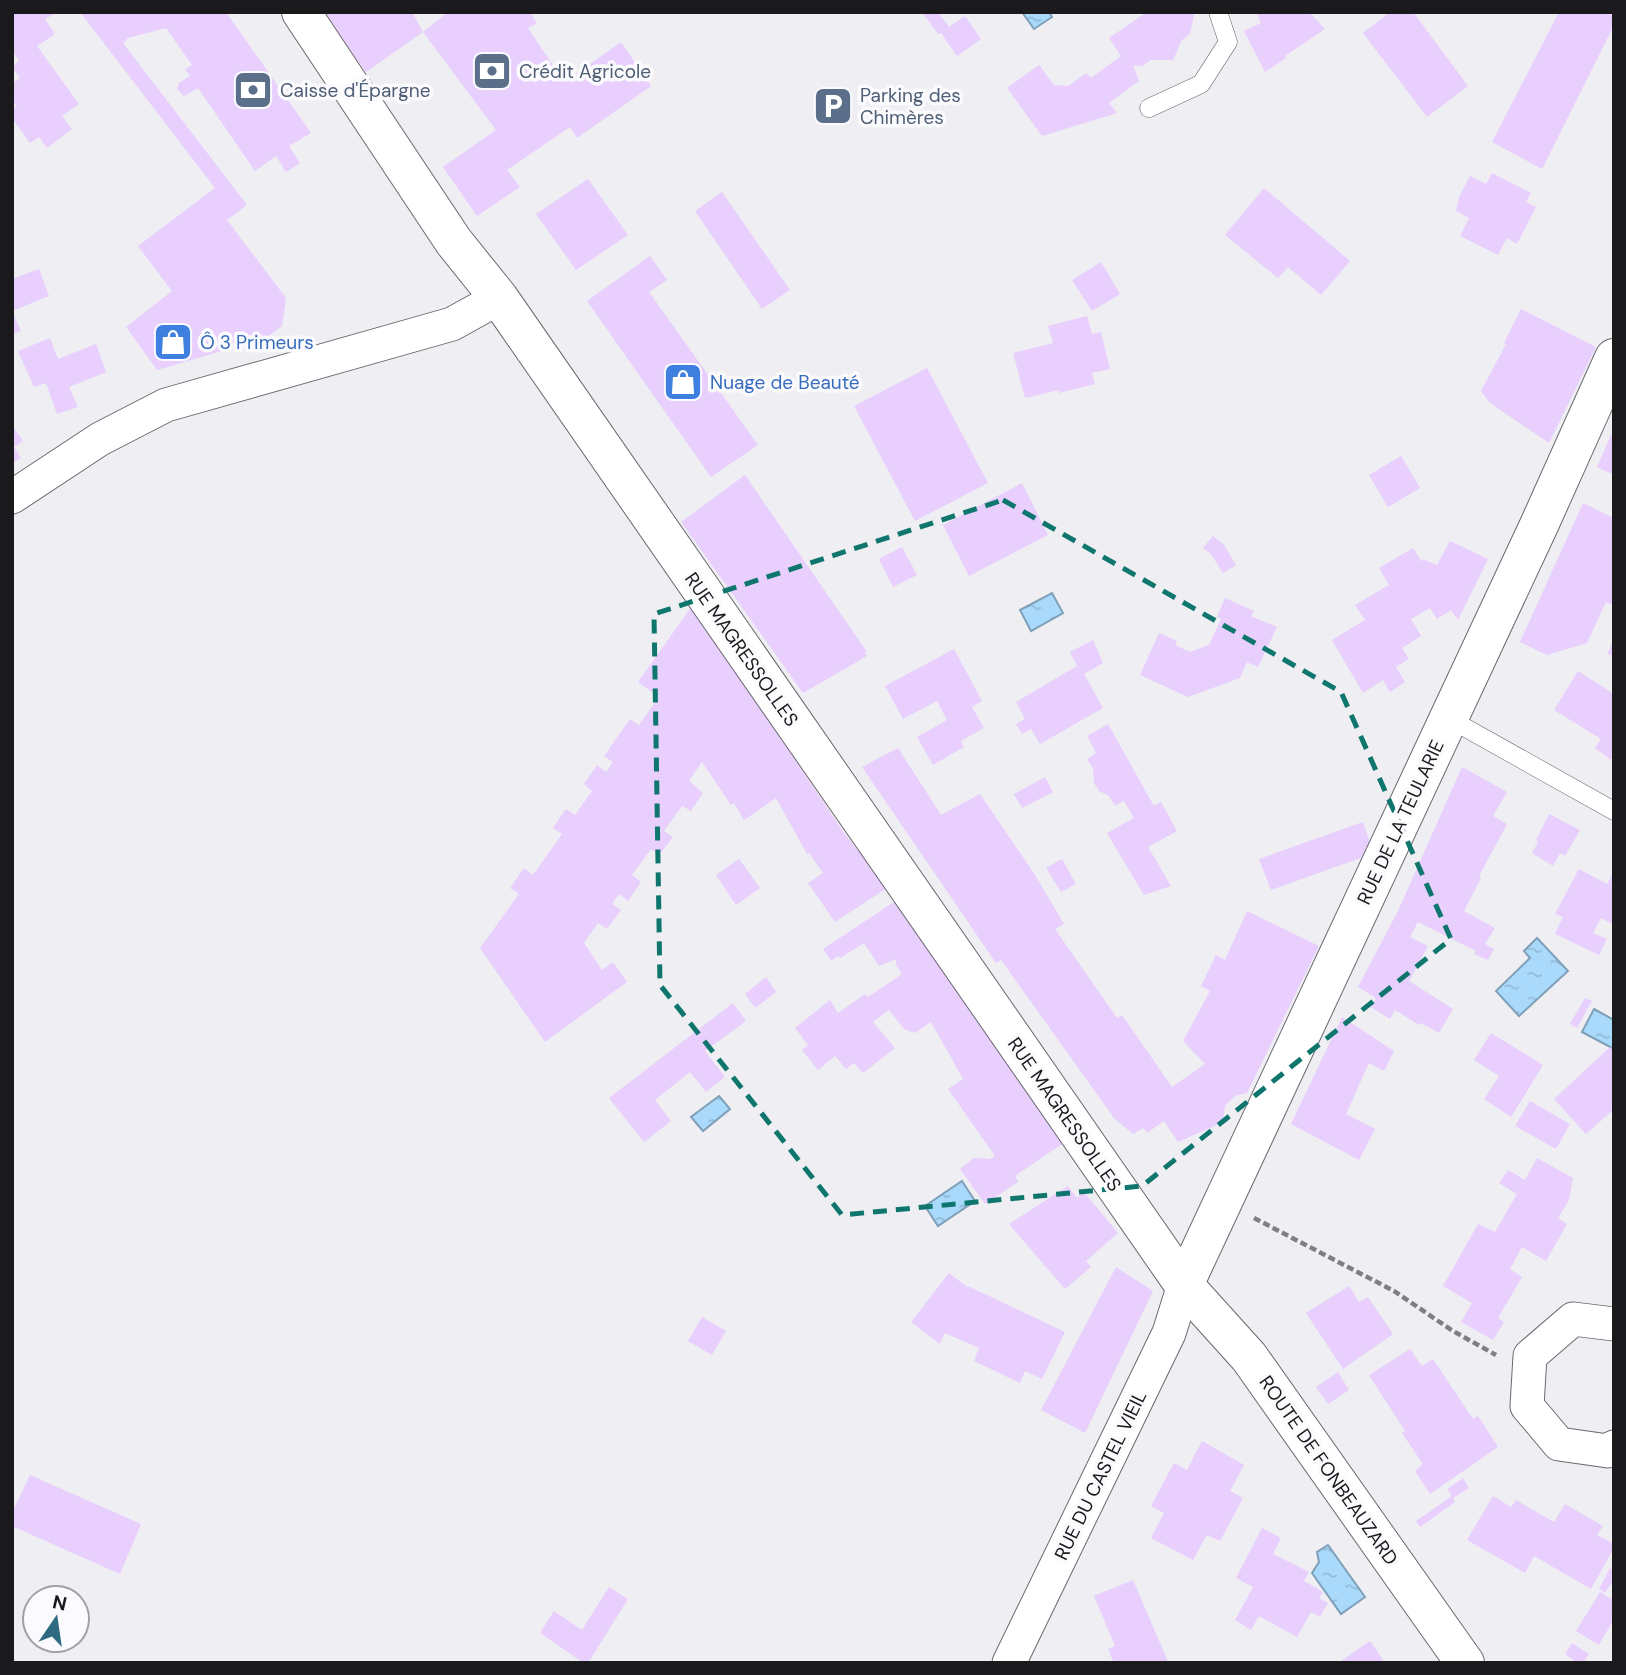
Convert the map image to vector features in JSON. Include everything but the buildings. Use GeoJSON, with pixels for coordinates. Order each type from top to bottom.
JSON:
{"type":"FeatureCollection","features":[{"type":"Feature","properties":{"kind":"street","name":"RUE MAGRESSOLLES"},"geometry":{"type":"LineString","coordinates":[[301,12],[454,242],[499,298],[1184,1284]]}},
{"type":"Feature","properties":{"kind":"street"},"geometry":{"type":"LineString","coordinates":[[12,497],[100,439],[166,405],[452,324],[499,298]]}},
{"type":"Feature","properties":{"kind":"street","name":"RUE DE LA TEULARIE"},"geometry":{"type":"LineString","coordinates":[[1184,1284],[1614,358]]}},
{"type":"Feature","properties":{"kind":"street","name":"RUE DU CASTEL VIEIL"},"geometry":{"type":"LineString","coordinates":[[1009,1663],[1169,1333],[1184,1284]]}},
{"type":"Feature","properties":{"kind":"street","name":"ROUTE DE FONBEAUZARD"},"geometry":{"type":"LineString","coordinates":[[1184,1284],[1249,1357],[1465,1663]]}},
{"type":"Feature","properties":{"kind":"street"},"geometry":{"type":"LineString","coordinates":[[1614,1324],[1573,1319],[1530,1356],[1527,1406],[1559,1444],[1608,1451],[1614,1447]]}},
{"type":"Feature","properties":{"kind":"lane"},"geometry":{"type":"LineString","coordinates":[[1149,108],[1201,84],[1228,42],[1218,12]]}},
{"type":"Feature","properties":{"kind":"lane"},"geometry":{"type":"LineString","coordinates":[[1448,718],[1614,811]]}},
{"type":"Feature","properties":{"kind":"path"},"geometry":{"type":"LineString","coordinates":[[1222,1202],[1394,1291],[1453,1331],[1498,1357],[1530,1356]]}},
{"type":"Feature","properties":{"kind":"highlighted area"},"geometry":{"type":"Polygon","coordinates":[[[1003,500],[1341,692],[1451,939],[1142,1186],[842,1215],[660,985],[654,614],[1003,500]]]}},
{"type":"Feature","properties":{"kind":"water"},"geometry":{"type":"Polygon","coordinates":[[[1022,12],[1049,12],[1052,17],[1034,29],[1022,12]]]}},
{"type":"Feature","properties":{"kind":"water"},"geometry":{"type":"Polygon","coordinates":[[[1052,593],[1063,613],[1031,631],[1020,610],[1052,593]]]}},
{"type":"Feature","properties":{"kind":"water"},"geometry":{"type":"Polygon","coordinates":[[[1537,938],[1568,971],[1519,1016],[1496,991],[1530,958],[1524,951],[1537,938]]]}},
{"type":"Feature","properties":{"kind":"water"},"geometry":{"type":"Polygon","coordinates":[[[1594,1009],[1614,1020],[1614,1049],[1582,1032],[1594,1009]]]}},
{"type":"Feature","properties":{"kind":"water"},"geometry":{"type":"Polygon","coordinates":[[[719,1096],[730,1109],[703,1131],[691,1117],[719,1096]]]}},
{"type":"Feature","properties":{"kind":"water"},"geometry":{"type":"Polygon","coordinates":[[[962,1181],[975,1201],[938,1226],[925,1206],[962,1181]]]}},
{"type":"Feature","properties":{"kind":"water"},"geometry":{"type":"Polygon","coordinates":[[[1328,1545],[1365,1597],[1341,1614],[1312,1573],[1319,1562],[1317,1552],[1328,1545]]]}},
{"type":"Feature","properties":{"kind":"place","name":"Crédit Agricole"},"geometry":{"type":"Point","coordinates":[492,71]}},
{"type":"Feature","properties":{"kind":"place","name":"Caisse d'Épargne"},"geometry":{"type":"Point","coordinates":[253,90]}},
{"type":"Feature","properties":{"kind":"place","name":"Parking des Chimères"},"geometry":{"type":"Point","coordinates":[833,106]}},
{"type":"Feature","properties":{"kind":"place","name":"Ô 3 Primeurs"},"geometry":{"type":"Point","coordinates":[173,342]}},
{"type":"Feature","properties":{"kind":"place","name":"Nuage de Beauté"},"geometry":{"type":"Point","coordinates":[683,382]}}]}
